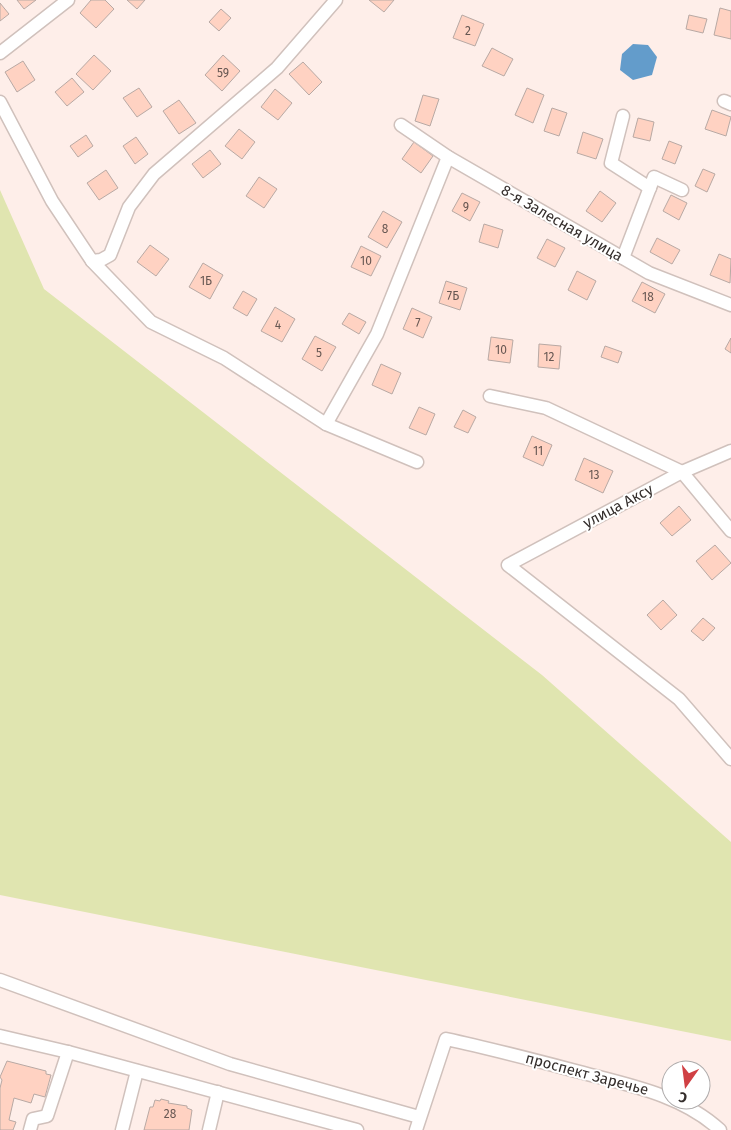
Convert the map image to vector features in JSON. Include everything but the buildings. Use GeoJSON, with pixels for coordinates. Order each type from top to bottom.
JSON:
{"type":"FeatureCollection","features":[{"type":"Feature","properties":{"kind":"street"},"geometry":{"type":"LineString","coordinates":[[0,53],[68,0]]}},
{"type":"Feature","properties":{"kind":"street"},"geometry":{"type":"LineString","coordinates":[[92,262],[110,255],[129,207],[154,174],[277,68],[336,0]]}},
{"type":"Feature","properties":{"kind":"street"},"geometry":{"type":"LineString","coordinates":[[0,102],[52,202],[92,262],[151,322],[224,358],[326,424],[417,462]]}},
{"type":"Feature","properties":{"kind":"street"},"geometry":{"type":"LineString","coordinates":[[624,116],[610,163],[650,188]]}},
{"type":"Feature","properties":{"kind":"street","name":"8-я Залесная улица"},"geometry":{"type":"LineString","coordinates":[[401,126],[448,157],[649,273],[731,305]]}},
{"type":"Feature","properties":{"kind":"street"},"geometry":{"type":"LineString","coordinates":[[326,424],[378,334],[448,157]]}},
{"type":"Feature","properties":{"kind":"street"},"geometry":{"type":"LineString","coordinates":[[623,258],[654,176],[682,190]]}},
{"type":"Feature","properties":{"kind":"street"},"geometry":{"type":"LineString","coordinates":[[490,396],[546,408],[682,472],[731,531]]}},
{"type":"Feature","properties":{"kind":"street","name":"улица Аксу"},"geometry":{"type":"LineString","coordinates":[[731,451],[682,472],[508,565],[679,698],[731,759]]}},
{"type":"Feature","properties":{"kind":"street"},"geometry":{"type":"LineString","coordinates":[[0,980],[230,1064],[418,1124]]}},
{"type":"Feature","properties":{"kind":"street"},"geometry":{"type":"LineString","coordinates":[[0,1036],[218,1092],[325,1126],[357,1130]]}},
{"type":"Feature","properties":{"kind":"street","name":"проспект Заречье"},"geometry":{"type":"LineString","coordinates":[[418,1124],[446,1039],[485,1047],[655,1092],[705,1116],[720,1130]]}},
{"type":"Feature","properties":{"kind":"street"},"geometry":{"type":"LineString","coordinates":[[30,1130],[33,1119],[47,1116],[68,1052]]}},
{"type":"Feature","properties":{"kind":"street"},"geometry":{"type":"LineString","coordinates":[[122,1130],[136,1071]]}},
{"type":"Feature","properties":{"kind":"street"},"geometry":{"type":"LineString","coordinates":[[209,1130],[218,1092]]}},
{"type":"Feature","properties":{"kind":"green space"},"geometry":{"type":"Polygon","coordinates":[[[0,190],[44,289],[542,675],[731,842],[731,1041],[0,895],[0,190]]]}},
{"type":"Feature","properties":{"kind":"water"},"geometry":{"type":"Polygon","coordinates":[[[633,44],[648,45],[657,57],[652,75],[633,80],[620,70],[622,54],[633,44]]]}}]}
